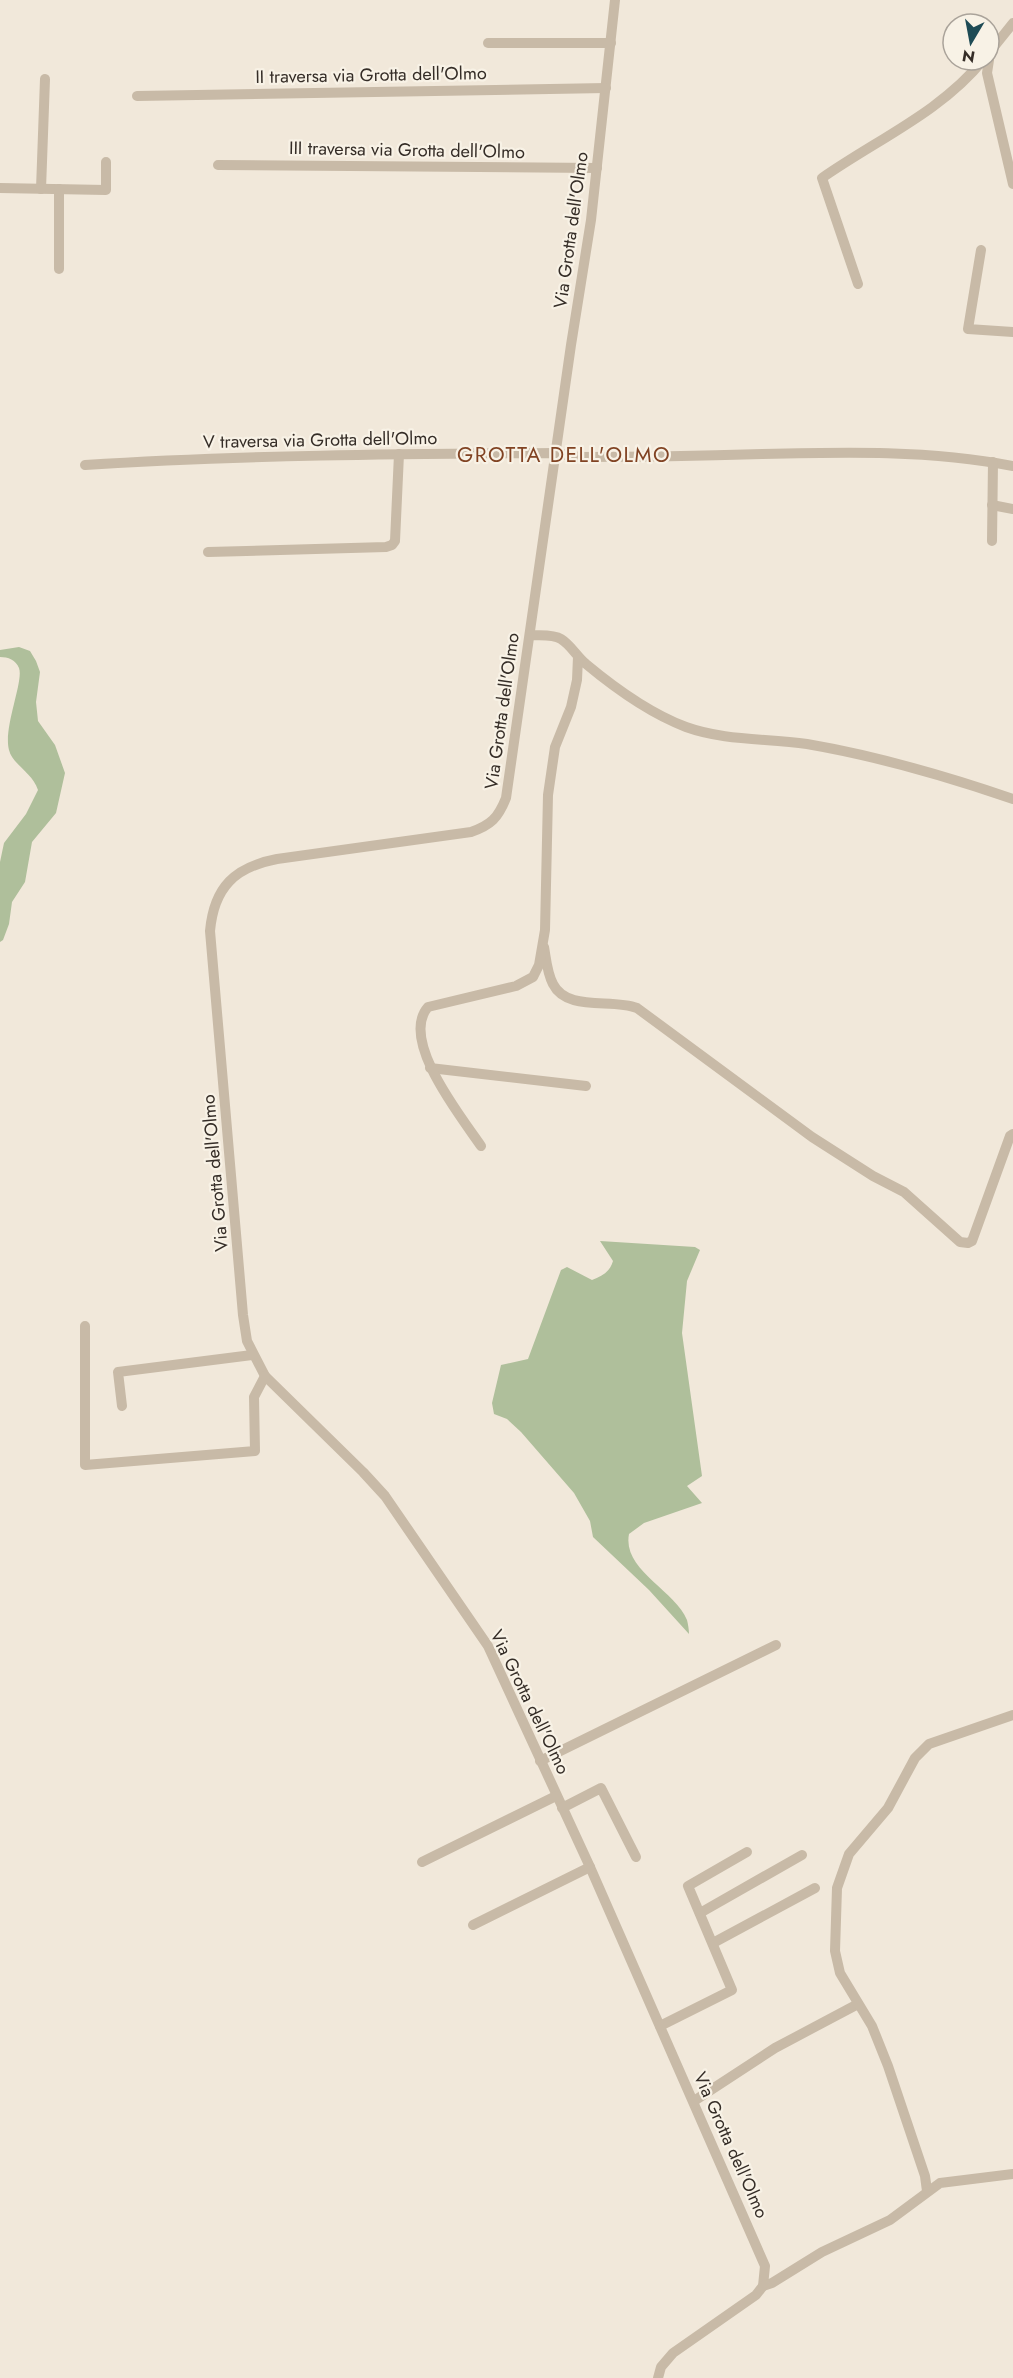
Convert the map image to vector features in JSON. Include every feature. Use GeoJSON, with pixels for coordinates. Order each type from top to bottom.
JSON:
{"type":"FeatureCollection","features":[{"type":"Feature","properties":{"kind":"street","name":"Via Grotta dell'Olmo"},"geometry":{"type":"LineString","coordinates":[[615,0],[597,168],[506,798],[501,809],[486,826],[471,832],[261,862],[239,872],[222,889],[212,912],[210,931],[243,1315],[252,1355],[265,1376],[385,1496],[488,1646],[590,1867],[765,2266],[763,2286]]}},
{"type":"Feature","properties":{"kind":"street"},"geometry":{"type":"LineString","coordinates":[[1001,39],[1013,23]]}},
{"type":"Feature","properties":{"kind":"street"},"geometry":{"type":"LineString","coordinates":[[489,43],[611,43]]}},
{"type":"Feature","properties":{"kind":"street"},"geometry":{"type":"LineString","coordinates":[[858,284],[822,177],[942,102],[974,72]]}},
{"type":"Feature","properties":{"kind":"street"},"geometry":{"type":"LineString","coordinates":[[987,72],[1013,184]]}},
{"type":"Feature","properties":{"kind":"street"},"geometry":{"type":"LineString","coordinates":[[41,189],[45,79]]}},
{"type":"Feature","properties":{"kind":"street","name":"II traversa via Grotta dell'Olmo"},"geometry":{"type":"LineString","coordinates":[[137,96],[606,88]]}},
{"type":"Feature","properties":{"kind":"street"},"geometry":{"type":"LineString","coordinates":[[0,188],[106,190],[106,162]]}},
{"type":"Feature","properties":{"kind":"street","name":"III traversa via Grotta dell'Olmo"},"geometry":{"type":"LineString","coordinates":[[218,165],[597,168]]}},
{"type":"Feature","properties":{"kind":"street"},"geometry":{"type":"LineString","coordinates":[[59,189],[59,269]]}},
{"type":"Feature","properties":{"kind":"street"},"geometry":{"type":"LineString","coordinates":[[981,250],[968,329],[1013,332]]}},
{"type":"Feature","properties":{"kind":"street","name":"V traversa via Grotta dell'Olmo"},"geometry":{"type":"LineString","coordinates":[[85,465],[208,458],[399,454],[556,453],[578,457],[826,453],[927,456],[1013,466]]}},
{"type":"Feature","properties":{"kind":"street"},"geometry":{"type":"LineString","coordinates":[[208,552],[392,545],[395,541],[399,454]]}},
{"type":"Feature","properties":{"kind":"street"},"geometry":{"type":"LineString","coordinates":[[992,541],[993,462]]}},
{"type":"Feature","properties":{"kind":"street"},"geometry":{"type":"LineString","coordinates":[[992,505],[1013,509]]}},
{"type":"Feature","properties":{"kind":"street"},"geometry":{"type":"LineString","coordinates":[[530,635],[558,637],[613,687],[684,726],[735,738],[809,745],[936,772],[1013,799]]}},
{"type":"Feature","properties":{"kind":"street"},"geometry":{"type":"LineString","coordinates":[[578,657],[575,689],[571,707],[555,747],[548,795],[544,946],[551,982],[562,994],[585,1002],[628,1004],[636,1008],[812,1137],[873,1176],[904,1192],[960,1242],[972,1241],[1010,1136],[1013,1134]]}},
{"type":"Feature","properties":{"kind":"street"},"geometry":{"type":"LineString","coordinates":[[481,1146],[430,1068],[422,1030],[424,1011],[428,1007],[507,988],[533,977],[544,946]]}},
{"type":"Feature","properties":{"kind":"street"},"geometry":{"type":"LineString","coordinates":[[430,1068],[586,1086]]}},
{"type":"Feature","properties":{"kind":"street"},"geometry":{"type":"LineString","coordinates":[[84,1326],[85,1465],[255,1451],[254,1397],[265,1376]]}},
{"type":"Feature","properties":{"kind":"street"},"geometry":{"type":"LineString","coordinates":[[122,1406],[118,1372],[252,1355]]}},
{"type":"Feature","properties":{"kind":"street"},"geometry":{"type":"LineString","coordinates":[[540,1761],[776,1645]]}},
{"type":"Feature","properties":{"kind":"street"},"geometry":{"type":"LineString","coordinates":[[927,2191],[925,2176],[888,2066],[872,2026],[840,1973],[835,1951],[837,1888],[849,1854],[888,1808],[915,1758],[929,1744],[1013,1715]]}},
{"type":"Feature","properties":{"kind":"street"},"geometry":{"type":"LineString","coordinates":[[562,1808],[601,1788],[636,1857]]}},
{"type":"Feature","properties":{"kind":"street"},"geometry":{"type":"LineString","coordinates":[[422,1862],[556,1796]]}},
{"type":"Feature","properties":{"kind":"street"},"geometry":{"type":"LineString","coordinates":[[660,2026],[732,1990],[688,1886],[747,1852]]}},
{"type":"Feature","properties":{"kind":"street"},"geometry":{"type":"LineString","coordinates":[[700,1913],[802,1855]]}},
{"type":"Feature","properties":{"kind":"street"},"geometry":{"type":"LineString","coordinates":[[473,1925],[590,1867]]}},
{"type":"Feature","properties":{"kind":"street"},"geometry":{"type":"LineString","coordinates":[[713,1944],[815,1888]]}},
{"type":"Feature","properties":{"kind":"street"},"geometry":{"type":"LineString","coordinates":[[694,2101],[775,2048],[858,2004]]}},
{"type":"Feature","properties":{"kind":"street"},"geometry":{"type":"LineString","coordinates":[[658,2378],[661,2367],[673,2353],[756,2295],[763,2286],[822,2252],[890,2220],[940,2183],[1013,2174]]}},
{"type":"Feature","properties":{"kind":"green space"},"geometry":{"type":"Polygon","coordinates":[[[19,647],[30,651],[36,661],[40,672],[36,702],[38,721],[55,745],[65,773],[56,813],[32,842],[25,882],[12,902],[9,924],[0,942],[0,862],[4,843],[26,814],[38,790],[31,778],[14,760],[9,750],[9,730],[20,674],[18,665],[14,661],[0,657],[0,650],[19,647]]]}},
{"type":"Feature","properties":{"kind":"green space"},"geometry":{"type":"Polygon","coordinates":[[[600,1241],[695,1247],[700,1250],[687,1281],[682,1333],[702,1476],[687,1486],[702,1503],[644,1523],[629,1534],[629,1547],[633,1558],[681,1609],[687,1620],[689,1634],[649,1590],[593,1537],[590,1521],[574,1493],[521,1432],[507,1419],[494,1414],[492,1403],[501,1365],[528,1359],[561,1270],[567,1267],[592,1280],[610,1268],[613,1261],[600,1241]]]}},
{"type":"Feature","properties":{"kind":"district","name":"GROTTA DELL'OLMO"},"geometry":{"type":"Point","coordinates":[564,455]}}]}
